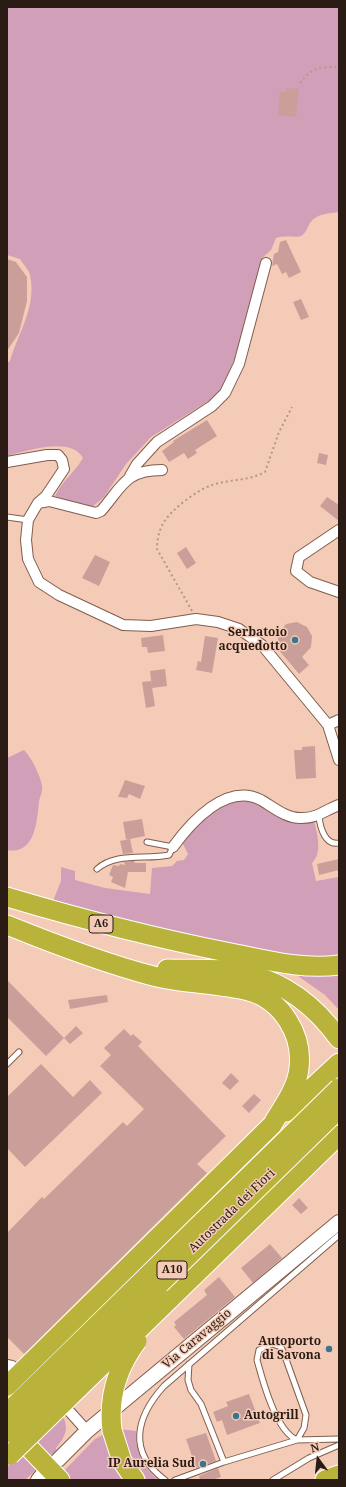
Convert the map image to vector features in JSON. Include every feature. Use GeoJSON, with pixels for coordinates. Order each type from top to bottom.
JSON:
{"type":"FeatureCollection","features":[{"type":"Feature","properties":{"kind":"highway","name":"A6"},"geometry":{"type":"LineString","coordinates":[[7,897],[140,934],[197,946]]}},
{"type":"Feature","properties":{"kind":"highway"},"geometry":{"type":"LineString","coordinates":[[10,924],[106,961],[162,978],[249,991],[266,999],[278,1007],[294,1031],[298,1045],[299,1069],[287,1101],[272,1126]]}},
{"type":"Feature","properties":{"kind":"highway"},"geometry":{"type":"LineString","coordinates":[[197,946],[295,966],[326,967],[339,965]]}},
{"type":"Feature","properties":{"kind":"highway"},"geometry":{"type":"LineString","coordinates":[[197,946],[268,969],[289,978],[316,996],[339,1019]]}},
{"type":"Feature","properties":{"kind":"highway"},"geometry":{"type":"LineString","coordinates":[[106,961],[167,969],[228,971],[249,974],[283,987],[303,1000],[320,1016],[339,1039]]}},
{"type":"Feature","properties":{"kind":"highway","name":"A10"},"geometry":{"type":"LineString","coordinates":[[7,1386],[272,1126],[339,1063]]}},
{"type":"Feature","properties":{"kind":"highway","name":"Autostrada dei Fiori"},"geometry":{"type":"LineString","coordinates":[[7,1413],[339,1088]]}},
{"type":"Feature","properties":{"kind":"highway","name":"Autostrada dei Fiori"},"geometry":{"type":"LineString","coordinates":[[7,1433],[339,1108]]}},
{"type":"Feature","properties":{"kind":"highway","name":"A10"},"geometry":{"type":"LineString","coordinates":[[8,1456],[339,1135]]}},
{"type":"Feature","properties":{"kind":"highway"},"geometry":{"type":"LineString","coordinates":[[135,1480],[122,1461],[112,1430],[111,1403],[120,1369],[133,1347],[169,1300]]}},
{"type":"Feature","properties":{"kind":"highway"},"geometry":{"type":"LineString","coordinates":[[7,1425],[47,1478]]}},
{"type":"Feature","properties":{"kind":"highway"},"geometry":{"type":"LineString","coordinates":[[325,1480],[339,1474]]}},
{"type":"Feature","properties":{"kind":"street"},"geometry":{"type":"LineString","coordinates":[[38,503],[49,501],[96,513],[100,511],[122,483],[130,476],[137,464],[157,442],[212,406],[225,393],[239,364],[266,263]]}},
{"type":"Feature","properties":{"kind":"street"},"geometry":{"type":"LineString","coordinates":[[7,462],[47,455],[58,455],[62,460],[64,469],[46,496],[38,503],[28,520],[26,540],[28,559],[39,582],[59,596],[123,625],[151,626],[196,619],[218,622],[239,629],[262,645],[328,725],[339,760]]}},
{"type":"Feature","properties":{"kind":"street"},"geometry":{"type":"LineString","coordinates":[[130,476],[153,470],[162,470]]}},
{"type":"Feature","properties":{"kind":"street"},"geometry":{"type":"LineString","coordinates":[[339,530],[299,557],[296,570],[310,582],[339,592]]}},
{"type":"Feature","properties":{"kind":"street"},"geometry":{"type":"LineString","coordinates":[[328,725],[339,720]]}},
{"type":"Feature","properties":{"kind":"street"},"geometry":{"type":"LineString","coordinates":[[173,847],[187,829],[213,806],[238,795],[259,799],[290,816],[301,818],[319,816],[339,805]]}},
{"type":"Feature","properties":{"kind":"street","name":"Via Caravaggio"},"geometry":{"type":"LineString","coordinates":[[58,1460],[87,1432],[339,1222]]}},
{"type":"Feature","properties":{"kind":"street"},"geometry":{"type":"LineString","coordinates":[[9,1364],[70,1412],[87,1432]]}},
{"type":"Feature","properties":{"kind":"lane"},"geometry":{"type":"LineString","coordinates":[[7,517],[28,520]]}},
{"type":"Feature","properties":{"kind":"lane"},"geometry":{"type":"LineString","coordinates":[[319,816],[322,830],[328,840],[336,844],[339,843]]}},
{"type":"Feature","properties":{"kind":"lane"},"geometry":{"type":"LineString","coordinates":[[97,869],[104,863],[116,859],[153,857],[169,854],[173,847],[147,842]]}},
{"type":"Feature","properties":{"kind":"lane"},"geometry":{"type":"LineString","coordinates":[[7,1064],[19,1052]]}},
{"type":"Feature","properties":{"kind":"lane"},"geometry":{"type":"LineString","coordinates":[[324,1233],[339,1226]]}},
{"type":"Feature","properties":{"kind":"lane"},"geometry":{"type":"LineString","coordinates":[[165,1480],[152,1468],[145,1458],[142,1448],[140,1428],[146,1408],[153,1398],[189,1364],[339,1235]]}},
{"type":"Feature","properties":{"kind":"lane"},"geometry":{"type":"LineString","coordinates":[[272,1344],[281,1347],[306,1415],[304,1428],[298,1440],[283,1428],[265,1385],[257,1360],[256,1355],[263,1347],[272,1344]]}},
{"type":"Feature","properties":{"kind":"lane"},"geometry":{"type":"LineString","coordinates":[[189,1364],[188,1380],[191,1390],[201,1404],[224,1462]]}},
{"type":"Feature","properties":{"kind":"lane"},"geometry":{"type":"LineString","coordinates":[[175,1480],[224,1462],[298,1440],[339,1439]]}},
{"type":"Feature","properties":{"kind":"lane"},"geometry":{"type":"LineString","coordinates":[[273,1480],[309,1458],[339,1445]]}},
{"type":"Feature","properties":{"kind":"path"},"geometry":{"type":"LineString","coordinates":[[300,83],[308,72],[339,67]]}},
{"type":"Feature","properties":{"kind":"path"},"geometry":{"type":"LineString","coordinates":[[196,619],[157,549],[157,541],[164,523],[176,508],[210,486],[252,478],[265,472],[279,432],[292,407]]}},
{"type":"Feature","properties":{"kind":"shaded area"},"geometry":{"type":"Polygon","coordinates":[[[7,7],[339,7],[339,212],[323,214],[315,218],[301,236],[276,238],[271,250],[262,258],[242,339],[224,386],[210,400],[151,437],[126,464],[104,497],[92,507],[85,507],[55,496],[83,458],[77,451],[59,446],[37,449],[7,456],[7,363],[10,361],[26,320],[31,298],[31,287],[29,273],[20,259],[7,255],[7,7]]]}},
{"type":"Feature","properties":{"kind":"shaded area"},"geometry":{"type":"Polygon","coordinates":[[[24,750],[30,757],[38,772],[42,790],[33,835],[29,842],[24,847],[16,850],[7,850],[7,758],[24,750]]]}},
{"type":"Feature","properties":{"kind":"shaded area"},"geometry":{"type":"Polygon","coordinates":[[[248,799],[314,820],[318,837],[317,854],[312,863],[316,881],[339,877],[339,958],[318,961],[224,945],[53,901],[61,881],[61,867],[75,871],[75,880],[105,888],[150,894],[152,868],[172,866],[177,861],[184,860],[188,854],[182,842],[203,820],[229,803],[248,799]]]}},
{"type":"Feature","properties":{"kind":"shaded area"},"geometry":{"type":"Polygon","coordinates":[[[291,971],[339,971],[339,1010],[325,995],[291,971]]]}},
{"type":"Feature","properties":{"kind":"shaded area"},"geometry":{"type":"Polygon","coordinates":[[[61,1413],[64,1418],[66,1431],[56,1448],[57,1451],[46,1458],[32,1442],[61,1413]]]}},
{"type":"Feature","properties":{"kind":"shaded area"},"geometry":{"type":"Polygon","coordinates":[[[119,1429],[136,1431],[137,1445],[141,1458],[148,1470],[158,1480],[141,1480],[139,1478],[119,1429]]]}},
{"type":"Feature","properties":{"kind":"shaded area"},"geometry":{"type":"Polygon","coordinates":[[[106,1433],[127,1480],[69,1480],[61,1474],[95,1439],[106,1433]]]}},
{"type":"Feature","properties":{"kind":"shaded area"},"geometry":{"type":"Polygon","coordinates":[[[23,1451],[38,1468],[25,1480],[7,1480],[7,1467],[23,1451]]]}},
{"type":"Feature","properties":{"kind":"building"},"geometry":{"type":"Polygon","coordinates":[[[286,88],[299,89],[296,117],[278,115],[280,92],[285,92],[286,88]]]}},
{"type":"Feature","properties":{"kind":"building"},"geometry":{"type":"Polygon","coordinates":[[[286,240],[301,272],[289,278],[286,272],[282,274],[277,264],[272,266],[274,254],[278,252],[280,242],[286,240]]]}},
{"type":"Feature","properties":{"kind":"building"},"geometry":{"type":"Polygon","coordinates":[[[7,259],[16,262],[27,277],[27,301],[19,333],[7,351],[7,259]]]}},
{"type":"Feature","properties":{"kind":"building"},"geometry":{"type":"Polygon","coordinates":[[[301,299],[309,317],[301,320],[293,302],[301,299]]]}},
{"type":"Feature","properties":{"kind":"building"},"geometry":{"type":"Polygon","coordinates":[[[207,420],[217,436],[195,450],[197,453],[188,459],[184,453],[169,462],[162,451],[174,442],[173,441],[207,420]]]}},
{"type":"Feature","properties":{"kind":"building"},"geometry":{"type":"Polygon","coordinates":[[[319,453],[328,455],[326,465],[317,463],[319,453]]]}},
{"type":"Feature","properties":{"kind":"building"},"geometry":{"type":"Polygon","coordinates":[[[327,497],[339,505],[339,521],[320,506],[327,497]]]}},
{"type":"Feature","properties":{"kind":"building"},"geometry":{"type":"Polygon","coordinates":[[[186,547],[196,563],[187,569],[177,553],[186,547]]]}},
{"type":"Feature","properties":{"kind":"building"},"geometry":{"type":"Polygon","coordinates":[[[95,555],[110,562],[99,586],[82,578],[95,555]]]}},
{"type":"Feature","properties":{"kind":"building","name":"Serbatoio acquedotto"},"geometry":{"type":"Polygon","coordinates":[[[297,622],[307,627],[312,636],[311,647],[302,657],[309,665],[299,674],[278,649],[279,633],[286,624],[297,622]]]}},
{"type":"Feature","properties":{"kind":"building"},"geometry":{"type":"Polygon","coordinates":[[[163,635],[165,651],[148,653],[147,647],[142,647],[141,638],[163,635]]]}},
{"type":"Feature","properties":{"kind":"building"},"geometry":{"type":"Polygon","coordinates":[[[205,636],[218,638],[212,673],[196,670],[198,661],[201,662],[205,636]]]}},
{"type":"Feature","properties":{"kind":"building"},"geometry":{"type":"Polygon","coordinates":[[[165,669],[167,686],[152,688],[150,671],[165,669]]]}},
{"type":"Feature","properties":{"kind":"building"},"geometry":{"type":"Polygon","coordinates":[[[151,681],[155,706],[146,708],[142,682],[151,681]]]}},
{"type":"Feature","properties":{"kind":"building"},"geometry":{"type":"Polygon","coordinates":[[[315,746],[316,778],[296,779],[294,750],[302,750],[302,747],[315,746]]]}},
{"type":"Feature","properties":{"kind":"building"},"geometry":{"type":"Polygon","coordinates":[[[125,780],[145,786],[140,799],[129,794],[127,798],[118,797],[125,780]]]}},
{"type":"Feature","properties":{"kind":"building"},"geometry":{"type":"Polygon","coordinates":[[[142,819],[145,836],[130,839],[133,853],[123,854],[120,841],[129,839],[126,839],[123,822],[142,819]]]}},
{"type":"Feature","properties":{"kind":"building"},"geometry":{"type":"Polygon","coordinates":[[[339,859],[339,870],[319,875],[317,864],[339,859]]]}},
{"type":"Feature","properties":{"kind":"building"},"geometry":{"type":"Polygon","coordinates":[[[134,861],[135,863],[146,863],[146,872],[128,872],[125,888],[111,882],[113,877],[109,875],[113,865],[125,865],[124,862],[134,861]]]}},
{"type":"Feature","properties":{"kind":"building"},"geometry":{"type":"Polygon","coordinates":[[[7,980],[64,1038],[46,1056],[7,1017],[7,980]]]}},
{"type":"Feature","properties":{"kind":"building"},"geometry":{"type":"Polygon","coordinates":[[[107,995],[108,1002],[70,1009],[68,1000],[107,995]]]}},
{"type":"Feature","properties":{"kind":"building"},"geometry":{"type":"Polygon","coordinates":[[[76,1026],[83,1033],[70,1044],[64,1038],[76,1026]]]}},
{"type":"Feature","properties":{"kind":"building"},"geometry":{"type":"Polygon","coordinates":[[[124,1029],[131,1036],[133,1034],[142,1042],[138,1046],[226,1136],[197,1164],[207,1173],[24,1354],[7,1337],[7,1233],[42,1197],[44,1199],[123,1122],[127,1126],[144,1109],[100,1066],[111,1055],[104,1048],[124,1029]]]}},
{"type":"Feature","properties":{"kind":"building"},"geometry":{"type":"Polygon","coordinates":[[[41,1064],[73,1097],[90,1080],[102,1093],[25,1167],[7,1148],[7,1097],[41,1064]]]}},
{"type":"Feature","properties":{"kind":"building"},"geometry":{"type":"Polygon","coordinates":[[[231,1073],[239,1081],[230,1090],[222,1083],[231,1073]]]}},
{"type":"Feature","properties":{"kind":"building"},"geometry":{"type":"Polygon","coordinates":[[[254,1094],[261,1100],[249,1113],[242,1106],[254,1094]]]}},
{"type":"Feature","properties":{"kind":"building"},"geometry":{"type":"Polygon","coordinates":[[[299,1198],[308,1208],[301,1214],[292,1205],[299,1198]]]}},
{"type":"Feature","properties":{"kind":"building"},"geometry":{"type":"Polygon","coordinates":[[[270,1244],[282,1258],[253,1283],[241,1268],[270,1244]]]}},
{"type":"Feature","properties":{"kind":"building"},"geometry":{"type":"Polygon","coordinates":[[[219,1277],[235,1297],[184,1339],[174,1327],[176,1325],[174,1322],[207,1295],[204,1290],[219,1277]]]}},
{"type":"Feature","properties":{"kind":"building","name":"Autogrill"},"geometry":{"type":"Polygon","coordinates":[[[249,1394],[260,1423],[227,1435],[222,1420],[217,1422],[213,1412],[228,1406],[226,1402],[249,1394]]]}},
{"type":"Feature","properties":{"kind":"building"},"geometry":{"type":"Polygon","coordinates":[[[206,1433],[216,1461],[196,1468],[186,1439],[206,1433]]]}},
{"type":"Feature","properties":{"kind":"building"},"geometry":{"type":"Polygon","coordinates":[[[218,1468],[221,1477],[212,1480],[200,1480],[199,1476],[218,1468]]]}},
{"type":"Feature","properties":{"kind":"place","name":"Serbatoio acquedotto"},"geometry":{"type":"Point","coordinates":[295,640]}},
{"type":"Feature","properties":{"kind":"place","name":"Autoporto di Savona"},"geometry":{"type":"Point","coordinates":[329,1349]}},
{"type":"Feature","properties":{"kind":"place","name":"Autogrill"},"geometry":{"type":"Point","coordinates":[236,1416]}},
{"type":"Feature","properties":{"kind":"place","name":"IP Aurelia Sud"},"geometry":{"type":"Point","coordinates":[203,1464]}}]}
